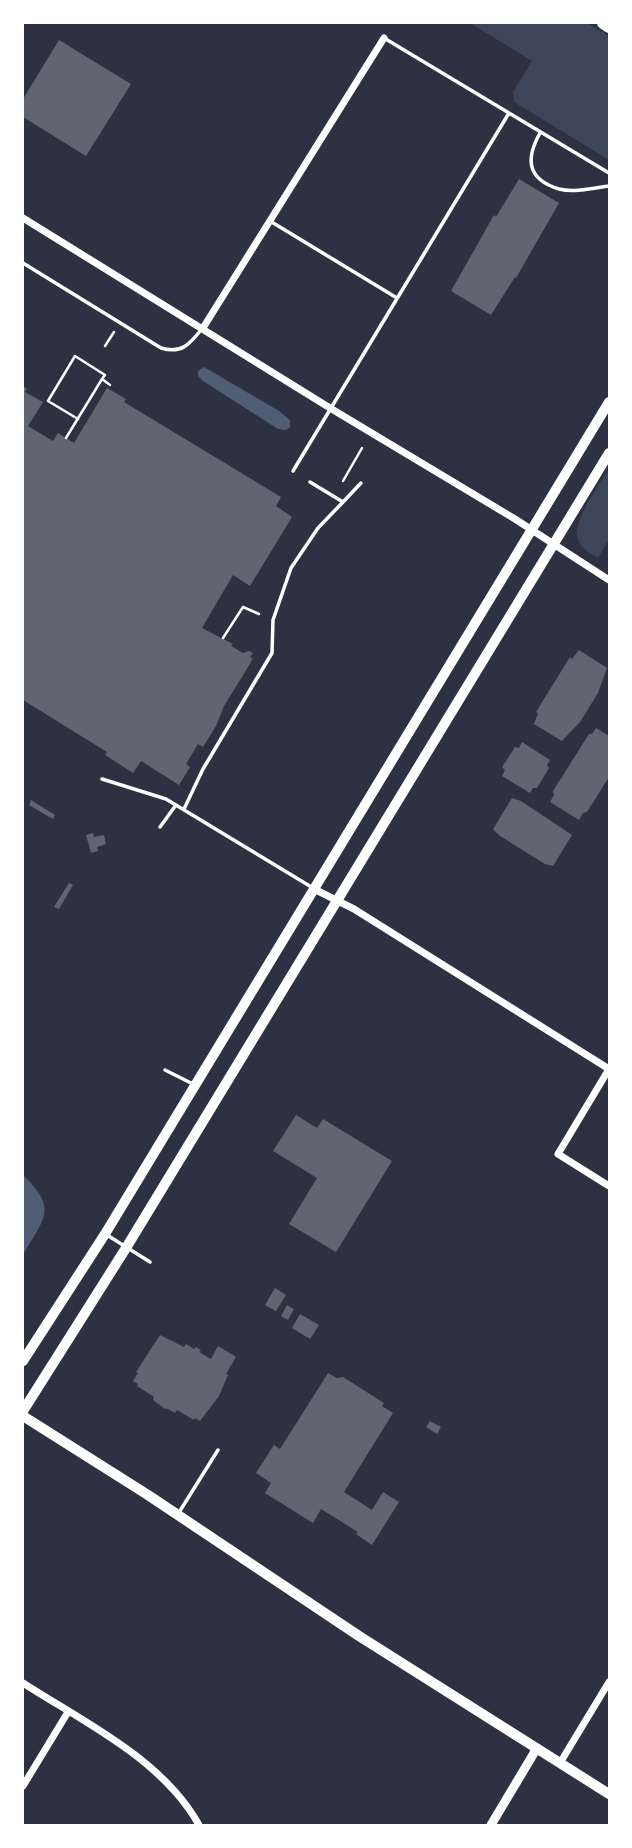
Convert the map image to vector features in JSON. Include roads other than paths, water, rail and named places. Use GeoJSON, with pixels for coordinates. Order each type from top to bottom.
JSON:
{"type":"FeatureCollection","features":[{"type":"Feature","properties":{"kind":"highway"},"geometry":{"type":"LineString","coordinates":[[603,23],[609,27]]}},
{"type":"Feature","properties":{"kind":"main road"},"geometry":{"type":"LineString","coordinates":[[23,1361],[105,1234],[609,402]]}},
{"type":"Feature","properties":{"kind":"main road"},"geometry":{"type":"LineString","coordinates":[[23,1410],[126,1248],[609,453]]}},
{"type":"Feature","properties":{"kind":"main road"},"geometry":{"type":"LineString","coordinates":[[23,1416],[359,1636],[609,1794]]}},
{"type":"Feature","properties":{"kind":"street"},"geometry":{"type":"LineString","coordinates":[[203,328],[384,37]]}},
{"type":"Feature","properties":{"kind":"street"},"geometry":{"type":"LineString","coordinates":[[23,218],[609,580]]}},
{"type":"Feature","properties":{"kind":"street"},"geometry":{"type":"LineString","coordinates":[[314,889],[339,900],[609,1069],[558,1154],[609,1186]]}},
{"type":"Feature","properties":{"kind":"street"},"geometry":{"type":"LineString","coordinates":[[560,1763],[609,1682]]}},
{"type":"Feature","properties":{"kind":"street"},"geometry":{"type":"LineString","coordinates":[[23,1683],[134,1754],[163,1776],[189,1807],[199,1825]]}},
{"type":"Feature","properties":{"kind":"street"},"geometry":{"type":"LineString","coordinates":[[23,1786],[68,1712]]}},
{"type":"Feature","properties":{"kind":"street"},"geometry":{"type":"LineString","coordinates":[[491,1825],[537,1748]]}},
{"type":"Feature","properties":{"kind":"lane"},"geometry":{"type":"LineString","coordinates":[[384,37],[609,173]]}},
{"type":"Feature","properties":{"kind":"lane"},"geometry":{"type":"LineString","coordinates":[[293,471],[509,113]]}},
{"type":"Feature","properties":{"kind":"lane"},"geometry":{"type":"LineString","coordinates":[[541,132],[530,153],[529,162],[538,177],[560,189],[609,186]]}},
{"type":"Feature","properties":{"kind":"lane"},"geometry":{"type":"LineString","coordinates":[[270,221],[397,298]]}},
{"type":"Feature","properties":{"kind":"lane"},"geometry":{"type":"LineString","coordinates":[[23,263],[161,348],[180,350],[203,328]]}},
{"type":"Feature","properties":{"kind":"lane"},"geometry":{"type":"LineString","coordinates":[[310,482],[343,502]]}},
{"type":"Feature","properties":{"kind":"lane"},"geometry":{"type":"LineString","coordinates":[[184,809],[203,769],[272,653],[273,620],[291,568],[318,528],[361,483]]}},
{"type":"Feature","properties":{"kind":"lane"},"geometry":{"type":"LineString","coordinates":[[102,779],[147,792],[184,809],[314,889]]}},
{"type":"Feature","properties":{"kind":"lane"},"geometry":{"type":"LineString","coordinates":[[160,828],[176,805]]}},
{"type":"Feature","properties":{"kind":"lane"},"geometry":{"type":"LineString","coordinates":[[165,1070],[195,1085]]}},
{"type":"Feature","properties":{"kind":"lane"},"geometry":{"type":"LineString","coordinates":[[105,1234],[150,1262]]}},
{"type":"Feature","properties":{"kind":"lane"},"geometry":{"type":"LineString","coordinates":[[177,1515],[218,1450]]}}]}
